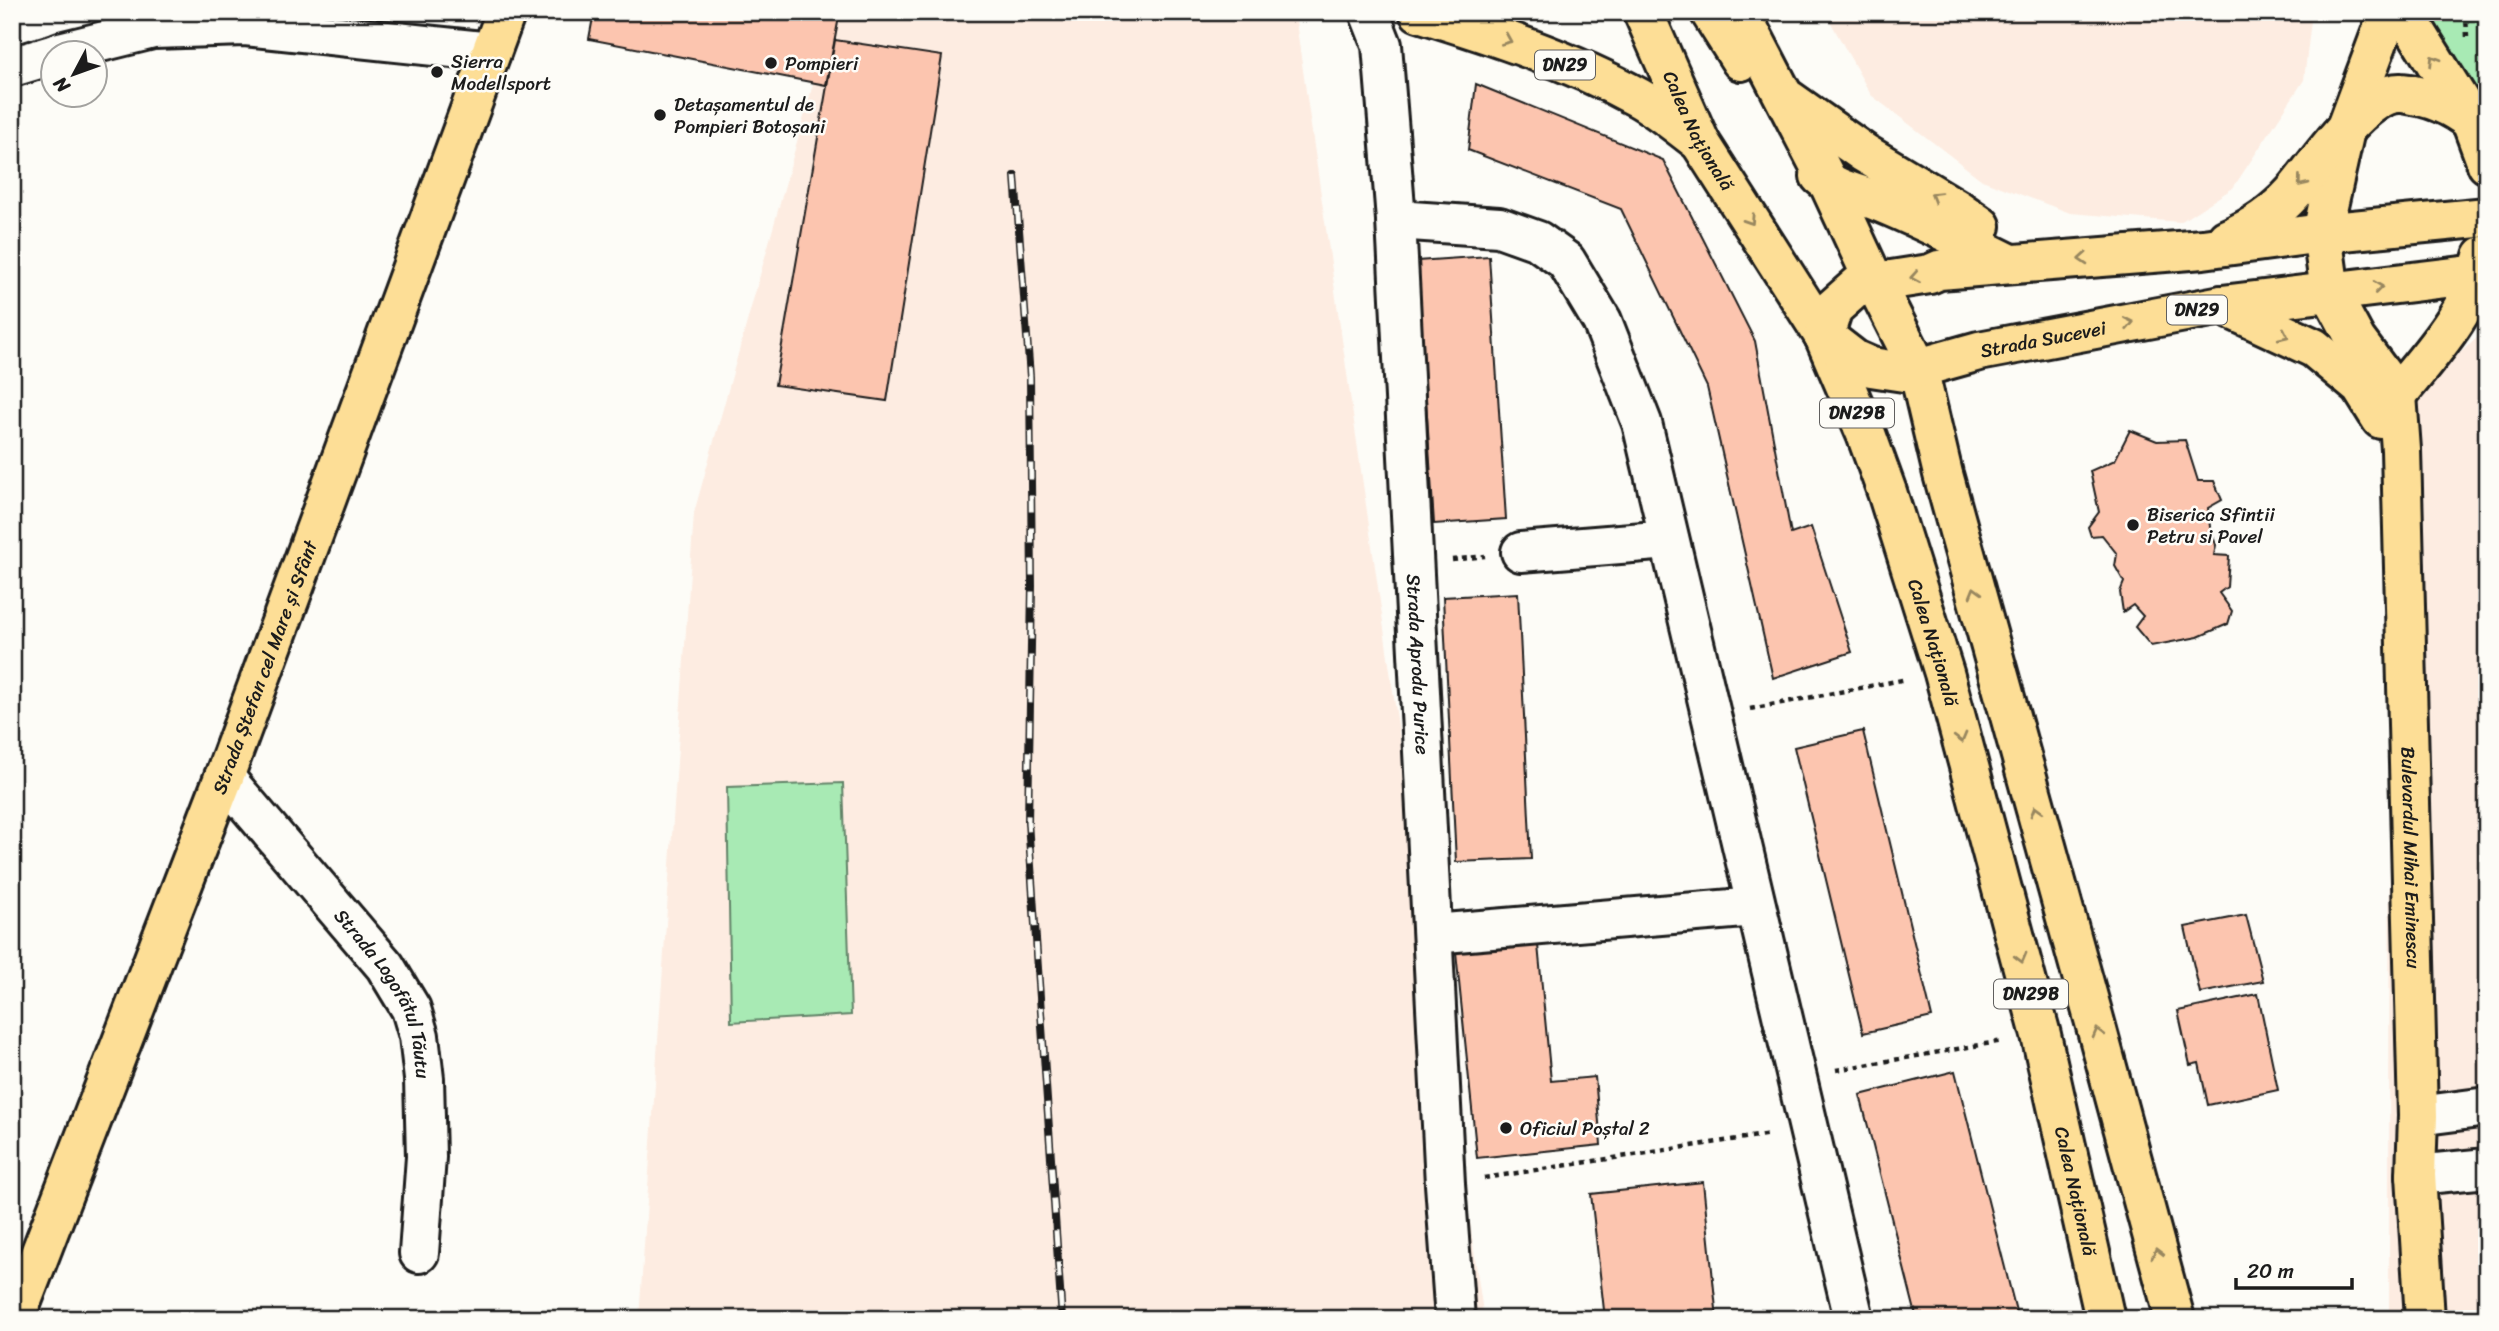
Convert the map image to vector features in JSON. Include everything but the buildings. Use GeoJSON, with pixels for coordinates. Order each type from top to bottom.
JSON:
{"type":"FeatureCollection","features":[{"type":"Feature","properties":{"kind":"main road","name":"Strada Ștefan cel Mare și Sfânt"},"geometry":{"type":"LineString","coordinates":[[15,1319],[224,777],[506,12]]}},
{"type":"Feature","properties":{"kind":"main road","name":"DN29"},"geometry":{"type":"LineString","coordinates":[[1419,12],[1493,34],[1577,69],[1640,99],[1700,142]]}},
{"type":"Feature","properties":{"kind":"main road","name":"Calea Națională"},"geometry":{"type":"LineString","coordinates":[[1643,12],[1700,142],[1824,336],[1866,434],[1887,492],[1944,673],[2042,1035],[2105,1319]]}},
{"type":"Feature","properties":{"kind":"main road"},"geometry":{"type":"LineString","coordinates":[[1710,12],[1725,33],[1784,139],[1802,160],[1829,184],[1881,202],[2021,263]]}},
{"type":"Feature","properties":{"kind":"main road"},"geometry":{"type":"LineString","coordinates":[[1740,12],[1783,96],[1864,153],[1957,209],[2021,263]]}},
{"type":"Feature","properties":{"kind":"main road"},"geometry":{"type":"LineString","coordinates":[[2389,12],[2345,130],[2322,233],[2330,292],[2356,340],[2397,395],[2441,342],[2473,292],[2484,263]]}},
{"type":"Feature","properties":{"kind":"main road"},"geometry":{"type":"LineString","coordinates":[[2404,12],[2478,127],[2487,164]]}},
{"type":"Feature","properties":{"kind":"main road"},"geometry":{"type":"LineString","coordinates":[[2203,249],[2250,230],[2291,196],[2370,104],[2399,92],[2433,100],[2478,127]]}},
{"type":"Feature","properties":{"kind":"main road","name":"DN29B"},"geometry":{"type":"LineString","coordinates":[[1783,96],[1918,368],[1942,474],[2175,1319]]}},
{"type":"Feature","properties":{"kind":"main road"},"geometry":{"type":"LineString","coordinates":[[1824,336],[1833,308],[1859,285],[1874,281],[1903,279],[1939,270],[2203,249],[2322,233],[2487,217]]}},
{"type":"Feature","properties":{"kind":"main road","name":"Strada Sucevei"},"geometry":{"type":"LineString","coordinates":[[1824,336],[1855,360],[1871,367],[1904,372],[1979,351],[2222,305],[2330,292],[2484,263]]}},
{"type":"Feature","properties":{"kind":"main road"},"geometry":{"type":"LineString","coordinates":[[2222,305],[2314,348],[2361,387],[2400,450]]}},
{"type":"Feature","properties":{"kind":"main road"},"geometry":{"type":"LineString","coordinates":[[2400,450],[2435,381],[2469,331],[2487,317]]}},
{"type":"Feature","properties":{"kind":"main road","name":"Bulevardul Mihai Eminescu"},"geometry":{"type":"LineString","coordinates":[[2397,395],[2418,1116],[2416,1175],[2425,1319]]}},
{"type":"Feature","properties":{"kind":"street","name":"Strada Aprodu Purice"},"geometry":{"type":"LineString","coordinates":[[1369,12],[1382,45],[1396,220],[1445,1184],[1455,1319]]}},
{"type":"Feature","properties":{"kind":"street"},"geometry":{"type":"LineString","coordinates":[[108,40],[153,29],[245,26],[491,52]]}},
{"type":"Feature","properties":{"kind":"street"},"geometry":{"type":"LineString","coordinates":[[12,67],[38,59]]}},
{"type":"Feature","properties":{"kind":"street"},"geometry":{"type":"LineString","coordinates":[[1396,220],[1499,227],[1538,241],[1566,261],[1602,321],[1642,423],[1854,1319]]}},
{"type":"Feature","properties":{"kind":"street"},"geometry":{"type":"LineString","coordinates":[[1521,552],[1669,540]]}},
{"type":"Feature","properties":{"kind":"street","name":"Strada Logofătul Tăutu"},"geometry":{"type":"LineString","coordinates":[[224,777],[385,967],[411,1009],[419,1036],[424,1079],[426,1157],[419,1253]]}},
{"type":"Feature","properties":{"kind":"street"},"geometry":{"type":"LineString","coordinates":[[1433,934],[1756,907]]}},
{"type":"Feature","properties":{"kind":"street"},"geometry":{"type":"LineString","coordinates":[[2418,1116],[2487,1107]]}},
{"type":"Feature","properties":{"kind":"street"},"geometry":{"type":"LineString","coordinates":[[2416,1175],[2487,1168]]}},
{"type":"Feature","properties":{"kind":"path"},"geometry":{"type":"LineString","coordinates":[[1412,564],[1521,552]]}},
{"type":"Feature","properties":{"kind":"path"},"geometry":{"type":"LineString","coordinates":[[1712,716],[1944,673]]}},
{"type":"Feature","properties":{"kind":"path"},"geometry":{"type":"LineString","coordinates":[[1797,1077],[2042,1035]]}},
{"type":"Feature","properties":{"kind":"path"},"geometry":{"type":"LineString","coordinates":[[1445,1184],[1809,1129]]}},
{"type":"Feature","properties":{"kind":"shaded area"},"geometry":{"type":"Polygon","coordinates":[[[833,12],[1230,12],[1296,22],[1484,1319],[639,1319],[694,513],[833,12]]]}},
{"type":"Feature","properties":{"kind":"shaded area"},"geometry":{"type":"Polygon","coordinates":[[[1825,12],[2312,12],[2304,80],[2233,188],[2180,222],[2070,213],[1982,180],[1871,95],[1825,12]]]}},
{"type":"Feature","properties":{"kind":"shaded area"},"geometry":{"type":"Polygon","coordinates":[[[2487,329],[2487,1319],[2389,1319],[2390,414],[2487,329]]]}},
{"type":"Feature","properties":{"kind":"green space"},"geometry":{"type":"Polygon","coordinates":[[[2425,12],[2487,12],[2487,104],[2426,22],[2425,12]]]}},
{"type":"Feature","properties":{"kind":"green space"},"geometry":{"type":"Polygon","coordinates":[[[843,783],[851,1015],[731,1022],[727,787],[843,783]]]}},
{"type":"Feature","properties":{"kind":"railway"},"geometry":{"type":"LineString","coordinates":[[1015,176],[1030,377],[1032,586],[1028,822],[1062,1319]]}},
{"type":"Feature","properties":{"kind":"place","name":"Pompieri"},"geometry":{"type":"Point","coordinates":[771,63]}},
{"type":"Feature","properties":{"kind":"place","name":"Sierra Modellsport"},"geometry":{"type":"Point","coordinates":[437,72]}},
{"type":"Feature","properties":{"kind":"place","name":"Detașamentul de Pompieri Botoșani"},"geometry":{"type":"Point","coordinates":[660,115]}},
{"type":"Feature","properties":{"kind":"place","name":"Biserica Sfintii Petru si Pavel"},"geometry":{"type":"Point","coordinates":[2133,525]}},
{"type":"Feature","properties":{"kind":"place","name":"Oficiul Poștal 2"},"geometry":{"type":"Point","coordinates":[1506,1128]}}]}
